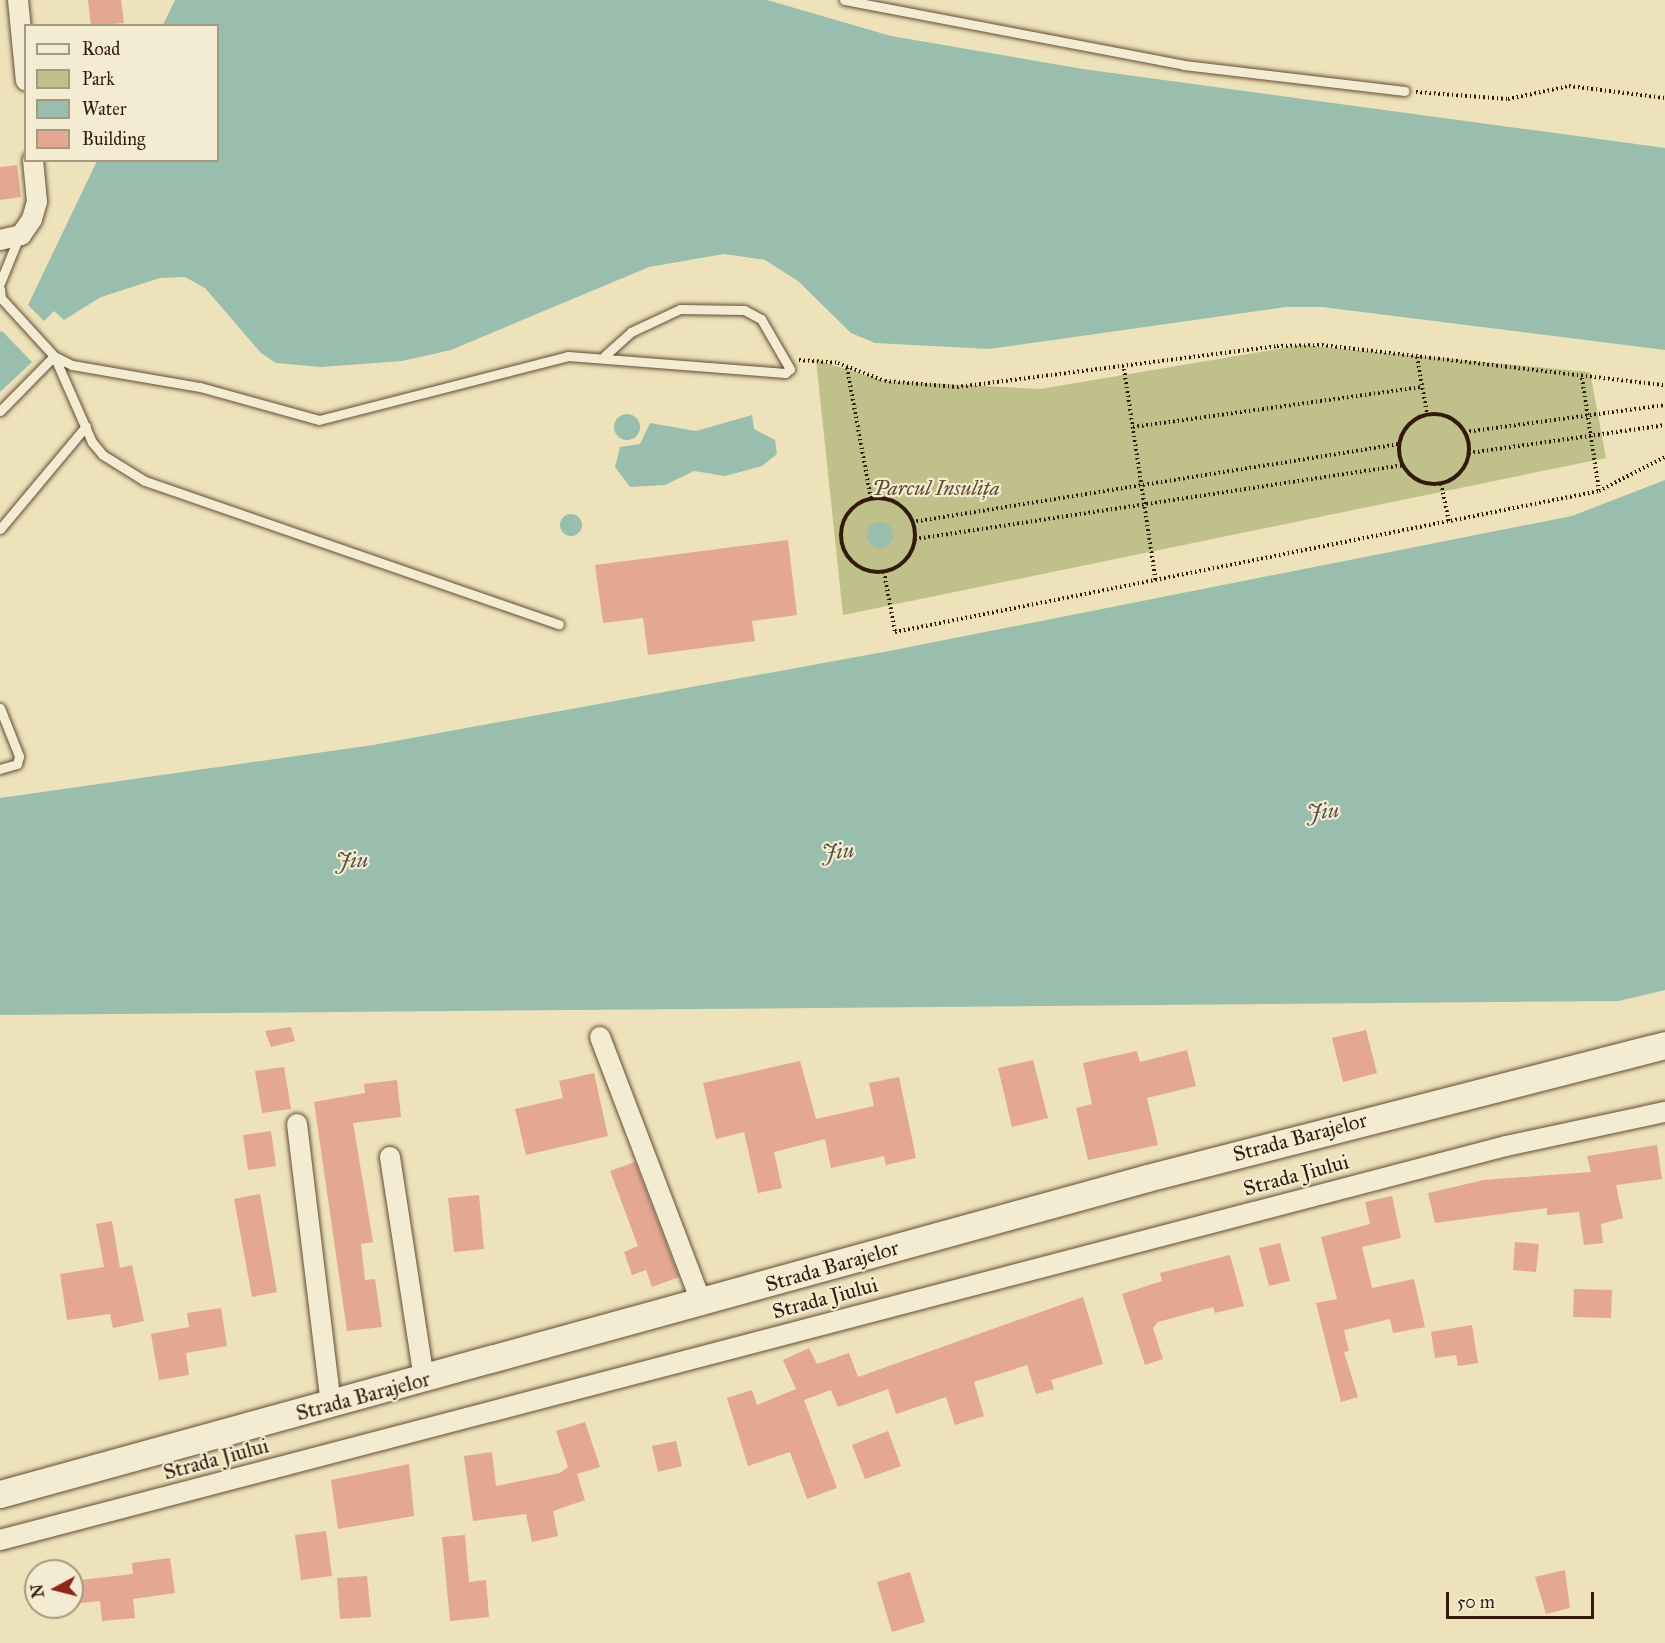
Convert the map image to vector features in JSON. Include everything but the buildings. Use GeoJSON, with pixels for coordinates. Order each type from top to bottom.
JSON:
{"type":"FeatureCollection","features":[{"type":"Feature","properties":{"kind":"main road","name":"Strada Barajelor"},"geometry":{"type":"LineString","coordinates":[[0,1494],[424,1379],[1146,1178],[1665,1045]]}},
{"type":"Feature","properties":{"kind":"street"},"geometry":{"type":"LineString","coordinates":[[18,0],[24,61]]}},
{"type":"Feature","properties":{"kind":"street"},"geometry":{"type":"LineString","coordinates":[[0,240],[21,234],[37,202],[33,162]]}},
{"type":"Feature","properties":{"kind":"street"},"geometry":{"type":"LineString","coordinates":[[600,1037],[702,1302]]}},
{"type":"Feature","properties":{"kind":"street","name":"Strada Jiului"},"geometry":{"type":"LineString","coordinates":[[0,1540],[1506,1146],[1665,1112]]}},
{"type":"Feature","properties":{"kind":"street"},"geometry":{"type":"LineString","coordinates":[[297,1124],[331,1404]]}},
{"type":"Feature","properties":{"kind":"street"},"geometry":{"type":"LineString","coordinates":[[390,1157],[424,1379]]}},
{"type":"Feature","properties":{"kind":"lane"},"geometry":{"type":"LineString","coordinates":[[844,0],[1184,65],[1404,91]]}},
{"type":"Feature","properties":{"kind":"lane"},"geometry":{"type":"LineString","coordinates":[[900,12],[903,0]]}},
{"type":"Feature","properties":{"kind":"lane"},"geometry":{"type":"LineString","coordinates":[[0,283],[21,234]]}},
{"type":"Feature","properties":{"kind":"lane"},"geometry":{"type":"LineString","coordinates":[[0,295],[54,356],[86,426],[103,454],[145,481],[559,624]]}},
{"type":"Feature","properties":{"kind":"lane"},"geometry":{"type":"LineString","coordinates":[[54,356],[72,365],[200,387],[319,420],[568,356],[604,357],[785,373],[790,360],[754,313],[697,308],[663,315],[604,357]]}},
{"type":"Feature","properties":{"kind":"lane"},"geometry":{"type":"LineString","coordinates":[[0,411],[54,356]]}},
{"type":"Feature","properties":{"kind":"lane"},"geometry":{"type":"LineString","coordinates":[[0,529],[86,426]]}},
{"type":"Feature","properties":{"kind":"lane"},"geometry":{"type":"LineString","coordinates":[[0,708],[19,756],[17,764],[0,769]]}},
{"type":"Feature","properties":{"kind":"path"},"geometry":{"type":"LineString","coordinates":[[1404,91],[1508,99],[1569,86],[1665,98]]}},
{"type":"Feature","properties":{"kind":"path"},"geometry":{"type":"LineString","coordinates":[[790,360],[847,367],[885,381],[957,387],[1125,369],[1301,345],[1582,378],[1665,385]]}},
{"type":"Feature","properties":{"kind":"path"},"geometry":{"type":"LineString","coordinates":[[1417,357],[1427,414]]}},
{"type":"Feature","properties":{"kind":"path"},"geometry":{"type":"LineString","coordinates":[[847,367],[871,499]]}},
{"type":"Feature","properties":{"kind":"path"},"geometry":{"type":"LineString","coordinates":[[1125,369],[1156,583]]}},
{"type":"Feature","properties":{"kind":"path"},"geometry":{"type":"LineString","coordinates":[[1582,378],[1599,490]]}},
{"type":"Feature","properties":{"kind":"path"},"geometry":{"type":"LineString","coordinates":[[1133,427],[1422,387]]}},
{"type":"Feature","properties":{"kind":"path"},"geometry":{"type":"LineString","coordinates":[[1465,432],[1665,405]]}},
{"type":"Feature","properties":{"kind":"path"},"geometry":{"type":"LineString","coordinates":[[1427,414],[1449,417],[1465,432],[1469,453],[1460,473],[1441,484],[1418,481],[1402,465],[1399,444],[1411,422],[1427,414]]}},
{"type":"Feature","properties":{"kind":"path"},"geometry":{"type":"LineString","coordinates":[[1469,453],[1665,425]]}},
{"type":"Feature","properties":{"kind":"path"},"geometry":{"type":"LineString","coordinates":[[912,522],[1142,483],[1399,444]]}},
{"type":"Feature","properties":{"kind":"path"},"geometry":{"type":"LineString","coordinates":[[884,572],[895,632],[1156,583],[1599,490],[1665,457]]}},
{"type":"Feature","properties":{"kind":"path"},"geometry":{"type":"LineString","coordinates":[[915,539],[1145,506],[1402,465]]}},
{"type":"Feature","properties":{"kind":"path"},"geometry":{"type":"LineString","coordinates":[[1441,484],[1449,522]]}},
{"type":"Feature","properties":{"kind":"path"},"geometry":{"type":"LineString","coordinates":[[871,499],[891,501],[912,522],[915,539],[906,561],[884,572],[860,568],[841,537],[849,513],[871,499]]}},
{"type":"Feature","properties":{"kind":"green space","name":"Parcul Insulița"},"geometry":{"type":"Polygon","coordinates":[[[1301,345],[1590,372],[1606,458],[843,615],[816,360],[885,381],[1040,389],[1301,345]]]}},
{"type":"Feature","properties":{"kind":"water"},"geometry":{"type":"Polygon","coordinates":[[[175,0],[767,0],[891,36],[1083,69],[1665,148],[1665,350],[1322,307],[1286,307],[989,349],[875,343],[851,333],[798,281],[765,260],[724,254],[649,267],[451,350],[402,361],[321,367],[276,363],[261,353],[205,288],[185,277],[160,278],[101,297],[64,320],[54,311],[44,321],[28,305],[97,162],[219,162],[219,24],[163,24],[175,0]]]}},
{"type":"Feature","properties":{"kind":"water"},"geometry":{"type":"Polygon","coordinates":[[[2,331],[32,362],[0,392],[0,332],[2,331]]]}},
{"type":"Feature","properties":{"kind":"water"},"geometry":{"type":"Polygon","coordinates":[[[627,414],[636,418],[640,427],[636,436],[627,440],[618,436],[614,427],[618,418],[627,414]]]}},
{"type":"Feature","properties":{"kind":"water"},"geometry":{"type":"Polygon","coordinates":[[[752,415],[754,429],[775,440],[777,454],[762,466],[725,476],[694,471],[665,485],[630,487],[615,467],[620,447],[640,444],[650,423],[696,431],[752,415]]]}},
{"type":"Feature","properties":{"kind":"water","name":"Jiu"},"geometry":{"type":"Polygon","coordinates":[[[1665,480],[1665,990],[1619,1001],[0,1015],[0,798],[373,745],[889,651],[1572,516],[1665,480]]]}},
{"type":"Feature","properties":{"kind":"water"},"geometry":{"type":"Polygon","coordinates":[[[571,514],[579,517],[582,525],[579,533],[571,536],[563,533],[560,525],[563,517],[571,514]]]}},
{"type":"Feature","properties":{"kind":"water"},"geometry":{"type":"Polygon","coordinates":[[[880,522],[889,526],[893,535],[889,544],[880,548],[871,544],[867,535],[871,526],[880,522]]]}}]}
